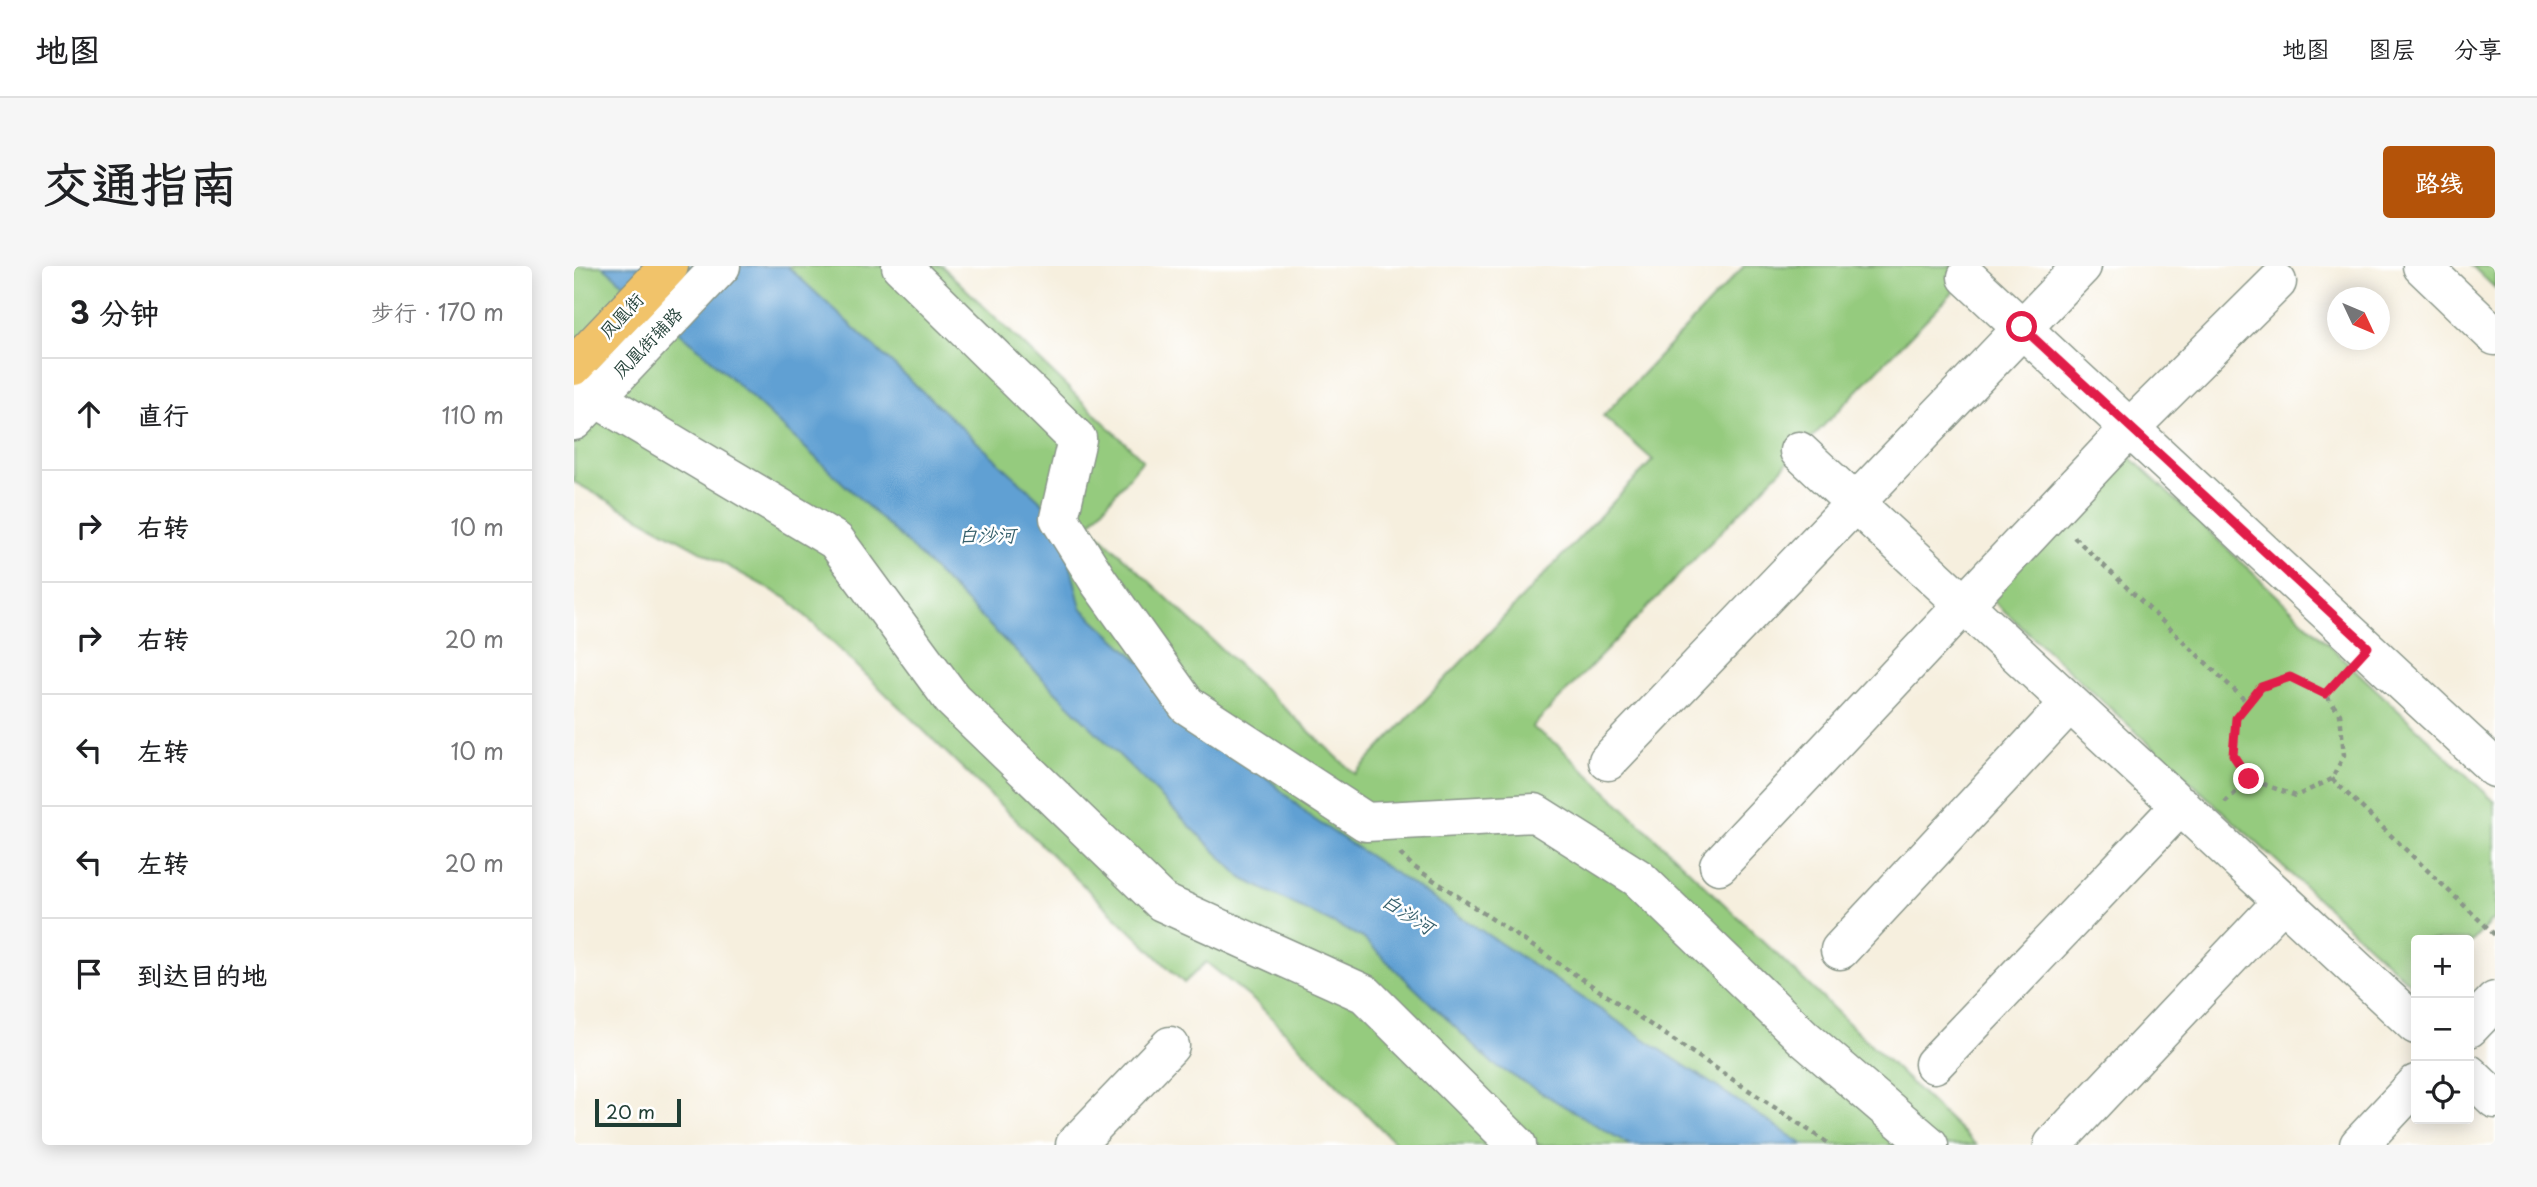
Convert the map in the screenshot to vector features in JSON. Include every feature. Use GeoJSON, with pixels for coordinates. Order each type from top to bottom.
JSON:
{"type":"FeatureCollection","features":[{"type":"Feature","properties":{"kind":"main road","name":"凤凰街"},"geometry":{"type":"LineString","coordinates":[[582,382],[669,266]]}},
{"type":"Feature","properties":{"kind":"street","name":"凤凰街辅路"},"geometry":{"type":"LineString","coordinates":[[582,382],[628,365],[721,266]]}},
{"type":"Feature","properties":{"kind":"street"},"geometry":{"type":"LineString","coordinates":[[901,266],[1077,439],[1059,518],[1099,582],[1187,705],[1366,822],[1535,813],[1638,878],[1804,1038],[1929,1145]]}},
{"type":"Feature","properties":{"kind":"street"},"geometry":{"type":"LineString","coordinates":[[1608,761],[2082,266]]}},
{"type":"Feature","properties":{"kind":"street"},"geometry":{"type":"LineString","coordinates":[[2422,266],[2495,337]]}},
{"type":"Feature","properties":{"kind":"street"},"geometry":{"type":"LineString","coordinates":[[1967,277],[2368,647],[2495,768]]}},
{"type":"Feature","properties":{"kind":"street"},"geometry":{"type":"LineString","coordinates":[[1720,865],[2130,428],[2277,282]]}},
{"type":"Feature","properties":{"kind":"street"},"geometry":{"type":"LineString","coordinates":[[582,382],[836,541],[952,699],[1162,902],[1365,994],[1517,1145]]}},
{"type":"Feature","properties":{"kind":"street"},"geometry":{"type":"LineString","coordinates":[[1799,451],[2411,1020]]}},
{"type":"Feature","properties":{"kind":"street"},"geometry":{"type":"LineString","coordinates":[[1840,950],[2070,703]]}},
{"type":"Feature","properties":{"kind":"street"},"geometry":{"type":"LineString","coordinates":[[1934,1064],[2180,805]]}},
{"type":"Feature","properties":{"kind":"street"},"geometry":{"type":"LineString","coordinates":[[2053,1145],[2283,901]]}},
{"type":"Feature","properties":{"kind":"street"},"geometry":{"type":"LineString","coordinates":[[2474,1023],[2495,1000]]}},
{"type":"Feature","properties":{"kind":"street"},"geometry":{"type":"LineString","coordinates":[[1075,1145],[1170,1046]]}},
{"type":"Feature","properties":{"kind":"street"},"geometry":{"type":"LineString","coordinates":[[2474,1079],[2495,1099]]}},
{"type":"Feature","properties":{"kind":"street"},"geometry":{"type":"LineString","coordinates":[[2359,1145],[2411,1089]]}},
{"type":"Feature","properties":{"kind":"path"},"geometry":{"type":"LineString","coordinates":[[2069,533],[2248,703]]}},
{"type":"Feature","properties":{"kind":"path"},"geometry":{"type":"LineString","coordinates":[[2325,694],[2368,647]]}},
{"type":"Feature","properties":{"kind":"path"},"geometry":{"type":"LineString","coordinates":[[2290,677],[2325,694],[2340,715],[2344,755],[2332,779],[2296,796],[2249,779],[2233,755],[2236,718],[2248,703],[2261,687],[2290,677]]}},
{"type":"Feature","properties":{"kind":"path"},"geometry":{"type":"LineString","coordinates":[[2332,779],[2495,934]]}},
{"type":"Feature","properties":{"kind":"path"},"geometry":{"type":"LineString","coordinates":[[1366,822],[1415,867],[1830,1145]]}},
{"type":"Feature","properties":{"kind":"green space"},"geometry":{"type":"Polygon","coordinates":[[[574,266],[942,266],[1143,460],[1089,525],[1355,774],[1653,460],[1603,416],[1744,266],[1978,266],[1532,727],[1559,746],[1976,1145],[1397,1145],[1258,1004],[1206,962],[1184,983],[788,599],[574,482],[574,266]]]}},
{"type":"Feature","properties":{"kind":"green space"},"geometry":{"type":"Polygon","coordinates":[[[2472,266],[2495,266],[2495,288],[2472,266]]]}},
{"type":"Feature","properties":{"kind":"green space"},"geometry":{"type":"Polygon","coordinates":[[[2126,453],[2495,802],[2495,917],[2474,940],[2474,935],[2411,935],[2411,984],[1988,596],[2126,453]]]}},
{"type":"Feature","properties":{"kind":"water","name":"白沙河"},"geometry":{"type":"Polygon","coordinates":[[[603,266],[787,266],[1059,518],[1081,608],[1309,816],[1804,1145],[1630,1145],[1493,1064],[1363,938],[1243,879],[911,547],[704,353],[603,266]]]}},
{"type":"Feature","properties":{"kind":"route"},"geometry":{"type":"LineString","coordinates":[[2022,327],[2368,647],[2325,694],[2290,677],[2261,687],[2236,718],[2233,755],[2249,779]]}}]}
